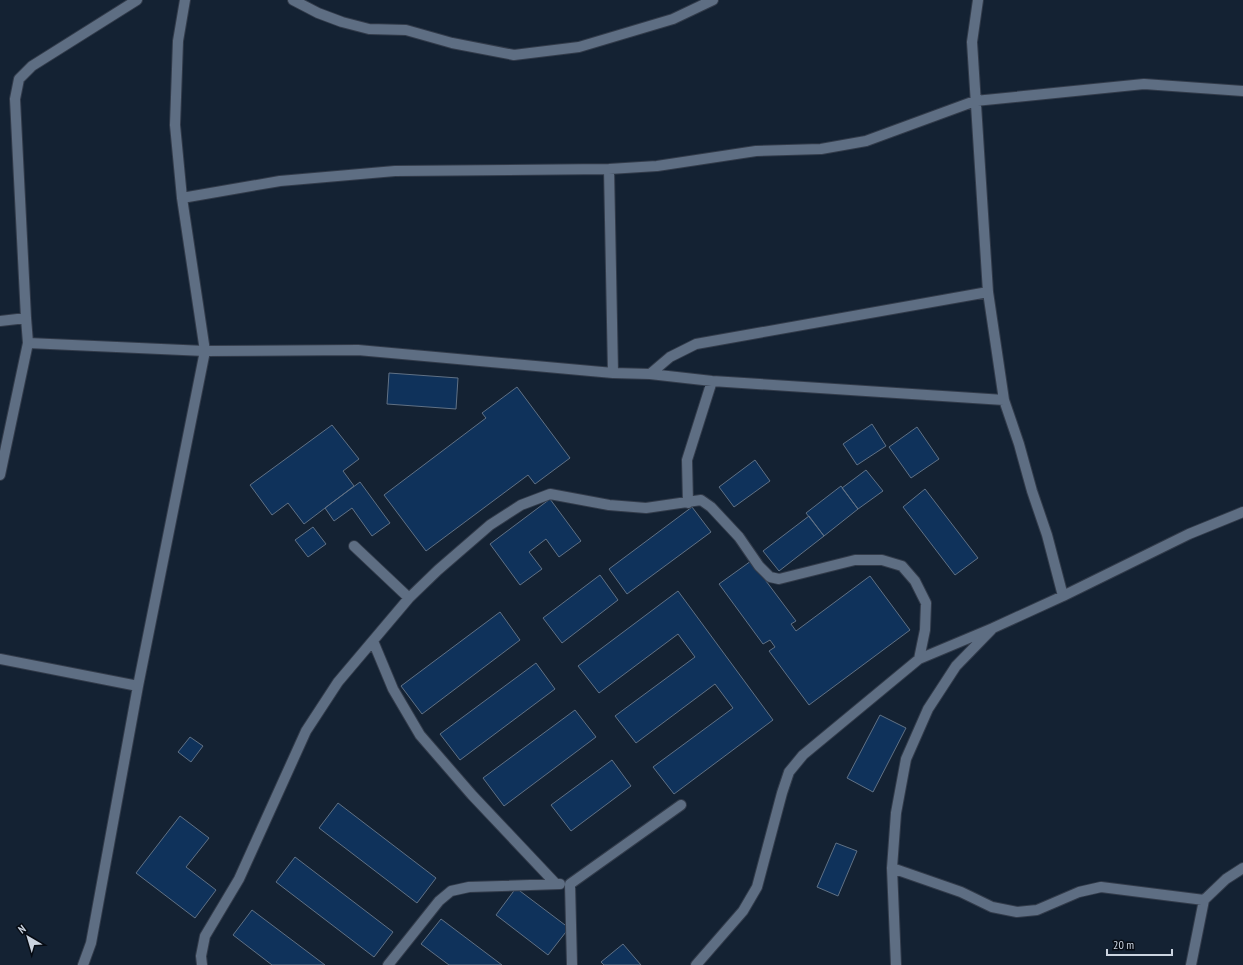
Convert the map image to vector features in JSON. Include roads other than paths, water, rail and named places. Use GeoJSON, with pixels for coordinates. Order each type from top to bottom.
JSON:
{"type":"FeatureCollection","features":[{"type":"Feature","properties":{"kind":"street"},"geometry":{"type":"LineString","coordinates":[[0,475],[28,343],[16,100],[19,79],[32,66],[137,0]]}},
{"type":"Feature","properties":{"kind":"street"},"geometry":{"type":"LineString","coordinates":[[83,965],[90,943],[138,686],[205,351],[182,198],[175,125],[178,41],[185,0]]}},
{"type":"Feature","properties":{"kind":"street"},"geometry":{"type":"LineString","coordinates":[[293,0],[318,13],[342,22],[369,29],[406,30],[452,43],[514,55],[580,47],[673,20],[713,0]]}},
{"type":"Feature","properties":{"kind":"street"},"geometry":{"type":"LineString","coordinates":[[978,0],[972,42],[988,292],[1004,400],[1047,535],[1063,596]]}},
{"type":"Feature","properties":{"kind":"street"},"geometry":{"type":"LineString","coordinates":[[182,198],[280,181],[395,171],[609,169],[657,166],[756,151],[821,149],[866,142],[975,101],[1144,84],[1243,91]]}},
{"type":"Feature","properties":{"kind":"street"},"geometry":{"type":"LineString","coordinates":[[609,169],[614,373]]}},
{"type":"Feature","properties":{"kind":"street"},"geometry":{"type":"LineString","coordinates":[[650,374],[670,357],[696,344],[988,292]]}},
{"type":"Feature","properties":{"kind":"street"},"geometry":{"type":"LineString","coordinates":[[0,321],[26,318]]}},
{"type":"Feature","properties":{"kind":"street"},"geometry":{"type":"LineString","coordinates":[[28,343],[205,351],[358,350],[614,373],[650,374],[712,381],[1004,400]]}},
{"type":"Feature","properties":{"kind":"street"},"geometry":{"type":"LineString","coordinates":[[688,503],[687,460],[712,381]]}},
{"type":"Feature","properties":{"kind":"street"},"geometry":{"type":"LineString","coordinates":[[202,965],[201,956],[205,936],[239,879],[306,731],[338,682],[409,598],[443,565],[490,525],[521,505],[550,494],[608,504],[646,508],[701,500],[711,507],[739,537],[759,566],[770,577],[779,579],[855,560],[882,560],[902,566],[915,581],[926,603],[925,630],[919,659]]}},
{"type":"Feature","properties":{"kind":"street"},"geometry":{"type":"LineString","coordinates":[[696,965],[743,911],[757,887],[789,772],[803,755],[919,659],[993,628],[1063,596],[1189,534],[1243,512]]}},
{"type":"Feature","properties":{"kind":"street"},"geometry":{"type":"LineString","coordinates":[[354,546],[409,598]]}},
{"type":"Feature","properties":{"kind":"street"},"geometry":{"type":"LineString","coordinates":[[896,965],[892,868],[896,813],[906,759],[928,708],[956,666],[993,628]]}},
{"type":"Feature","properties":{"kind":"street"},"geometry":{"type":"LineString","coordinates":[[373,641],[393,689],[420,735],[472,795],[556,884]]}},
{"type":"Feature","properties":{"kind":"street"},"geometry":{"type":"LineString","coordinates":[[0,659],[138,686]]}},
{"type":"Feature","properties":{"kind":"street"},"geometry":{"type":"LineString","coordinates":[[388,965],[439,901],[451,892],[469,887],[570,884],[681,805]]}},
{"type":"Feature","properties":{"kind":"street"},"geometry":{"type":"LineString","coordinates":[[892,868],[961,892],[992,907],[1017,912],[1037,910],[1079,892],[1101,887],[1204,900]]}},
{"type":"Feature","properties":{"kind":"street"},"geometry":{"type":"LineString","coordinates":[[1191,965],[1204,900],[1226,879],[1243,868]]}},
{"type":"Feature","properties":{"kind":"street"},"geometry":{"type":"LineString","coordinates":[[570,884],[572,965]]}}]}
